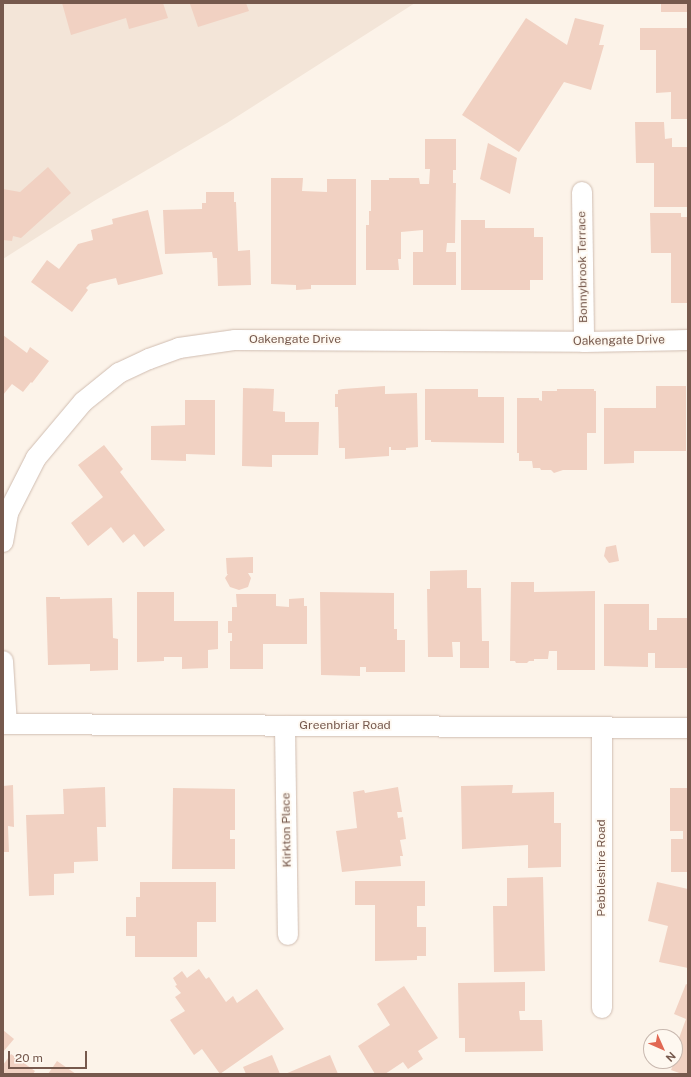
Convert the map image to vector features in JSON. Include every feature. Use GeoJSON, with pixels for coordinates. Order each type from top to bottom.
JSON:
{"type":"FeatureCollection","features":[{"type":"Feature","properties":{"kind":"street","name":"Bonnybrook Terrace"},"geometry":{"type":"LineString","coordinates":[[582,192],[584,342]]}},
{"type":"Feature","properties":{"kind":"street","name":"Oakengate Drive"},"geometry":{"type":"LineString","coordinates":[[3,542],[8,513],[36,458],[83,402],[119,373],[148,359],[178,348],[234,340],[584,342],[688,340]]}},
{"type":"Feature","properties":{"kind":"street"},"geometry":{"type":"LineString","coordinates":[[3,661],[5,724]]}},
{"type":"Feature","properties":{"kind":"street","name":"Greenbriar Road"},"geometry":{"type":"LineString","coordinates":[[5,724],[688,728]]}},
{"type":"Feature","properties":{"kind":"street","name":"Kirkton Place"},"geometry":{"type":"LineString","coordinates":[[285,726],[288,935]]}},
{"type":"Feature","properties":{"kind":"street","name":"Pebbleshire Road"},"geometry":{"type":"LineString","coordinates":[[602,727],[602,1008]]}},
{"type":"Feature","properties":{"kind":"shaded area"},"geometry":{"type":"Polygon","coordinates":[[[3,3],[415,3],[227,123],[94,201],[3,259],[3,3]]]}},
{"type":"Feature","properties":{"kind":"building"},"geometry":{"type":"Polygon","coordinates":[[[62,3],[163,3],[168,18],[129,29],[126,18],[71,35],[62,3]]]}},
{"type":"Feature","properties":{"kind":"building"},"geometry":{"type":"Polygon","coordinates":[[[246,3],[249,11],[198,27],[190,4],[246,3]]]}},
{"type":"Feature","properties":{"kind":"building"},"geometry":{"type":"Polygon","coordinates":[[[661,3],[688,3],[688,12],[661,12],[661,3]]]}},
{"type":"Feature","properties":{"kind":"building"},"geometry":{"type":"Polygon","coordinates":[[[526,18],[567,45],[575,18],[604,25],[599,45],[604,45],[591,90],[564,82],[519,152],[462,115],[526,18]]]}},
{"type":"Feature","properties":{"kind":"building"},"geometry":{"type":"Polygon","coordinates":[[[640,28],[688,28],[688,119],[671,119],[671,92],[656,93],[656,50],[640,50],[640,28]]]}},
{"type":"Feature","properties":{"kind":"building"},"geometry":{"type":"Polygon","coordinates":[[[635,122],[664,122],[665,139],[672,138],[672,147],[688,147],[688,207],[654,207],[654,163],[636,163],[635,122]]]}},
{"type":"Feature","properties":{"kind":"building"},"geometry":{"type":"Polygon","coordinates":[[[425,139],[456,139],[456,170],[453,170],[453,183],[456,183],[455,243],[447,243],[446,252],[456,252],[456,285],[413,285],[413,252],[423,252],[423,230],[401,232],[401,259],[398,259],[399,270],[366,270],[366,225],[369,225],[369,211],[371,211],[371,180],[389,180],[389,178],[419,178],[420,184],[429,184],[430,169],[425,169],[425,139]]]}},
{"type":"Feature","properties":{"kind":"building"},"geometry":{"type":"Polygon","coordinates":[[[488,143],[517,158],[510,194],[480,179],[488,143]]]}},
{"type":"Feature","properties":{"kind":"building"},"geometry":{"type":"Polygon","coordinates":[[[48,167],[71,193],[21,238],[13,236],[12,241],[3,240],[3,189],[20,192],[48,167]]]}},
{"type":"Feature","properties":{"kind":"building"},"geometry":{"type":"Polygon","coordinates":[[[271,178],[303,178],[302,191],[327,192],[327,179],[356,179],[356,285],[311,285],[311,289],[296,290],[296,285],[271,284],[271,178]]]}},
{"type":"Feature","properties":{"kind":"building"},"geometry":{"type":"Polygon","coordinates":[[[206,192],[234,192],[234,202],[236,202],[238,251],[250,250],[251,285],[218,286],[217,258],[213,258],[212,252],[165,254],[163,210],[202,209],[202,203],[206,203],[206,192]]]}},
{"type":"Feature","properties":{"kind":"building"},"geometry":{"type":"Polygon","coordinates":[[[148,210],[163,274],[118,285],[116,278],[90,284],[86,288],[88,290],[72,312],[31,282],[47,260],[59,269],[78,244],[93,240],[91,230],[113,224],[112,219],[148,210]]]}},
{"type":"Feature","properties":{"kind":"building"},"geometry":{"type":"Polygon","coordinates":[[[650,213],[681,213],[681,217],[688,217],[688,303],[671,303],[671,253],[651,253],[650,213]]]}},
{"type":"Feature","properties":{"kind":"building"},"geometry":{"type":"Polygon","coordinates":[[[461,220],[485,220],[485,228],[534,228],[534,237],[543,237],[543,280],[530,280],[530,290],[461,290],[461,220]]]}},
{"type":"Feature","properties":{"kind":"building"},"geometry":{"type":"Polygon","coordinates":[[[3,335],[27,353],[30,347],[49,361],[23,392],[12,384],[3,395],[3,335]]]}},
{"type":"Feature","properties":{"kind":"building"},"geometry":{"type":"Polygon","coordinates":[[[385,386],[385,394],[417,393],[418,447],[406,448],[406,450],[391,450],[391,447],[389,447],[389,456],[345,459],[345,448],[339,448],[338,407],[335,407],[335,394],[338,394],[338,390],[343,389],[385,386]]]}},
{"type":"Feature","properties":{"kind":"building"},"geometry":{"type":"Polygon","coordinates":[[[656,386],[686,386],[686,451],[634,451],[634,463],[604,464],[604,408],[656,408],[656,386]]]}},
{"type":"Feature","properties":{"kind":"building"},"geometry":{"type":"Polygon","coordinates":[[[243,388],[274,389],[273,411],[285,412],[285,422],[319,422],[318,455],[272,455],[272,467],[242,466],[243,388]]]}},
{"type":"Feature","properties":{"kind":"building"},"geometry":{"type":"Polygon","coordinates":[[[425,389],[478,389],[478,397],[504,397],[504,443],[431,442],[431,440],[425,440],[425,389]]]}},
{"type":"Feature","properties":{"kind":"building"},"geometry":{"type":"Polygon","coordinates":[[[557,389],[594,389],[594,391],[596,391],[596,433],[587,433],[587,470],[563,470],[554,473],[551,470],[533,468],[532,461],[519,461],[519,453],[517,453],[517,398],[539,398],[539,400],[542,401],[542,391],[557,391],[557,389]]]}},
{"type":"Feature","properties":{"kind":"building"},"geometry":{"type":"Polygon","coordinates":[[[185,400],[215,400],[215,455],[186,454],[186,461],[151,460],[151,426],[185,425],[185,400]]]}},
{"type":"Feature","properties":{"kind":"building"},"geometry":{"type":"Polygon","coordinates":[[[104,445],[123,469],[120,472],[165,530],[144,547],[134,534],[123,543],[111,527],[88,546],[71,523],[103,497],[78,465],[104,445]]]}},
{"type":"Feature","properties":{"kind":"building"},"geometry":{"type":"Polygon","coordinates":[[[616,545],[619,561],[609,563],[604,556],[606,547],[616,545]]]}},
{"type":"Feature","properties":{"kind":"building"},"geometry":{"type":"Polygon","coordinates":[[[253,557],[253,573],[248,573],[251,578],[248,587],[239,590],[230,587],[225,578],[228,574],[226,558],[253,557]]]}},
{"type":"Feature","properties":{"kind":"building"},"geometry":{"type":"Polygon","coordinates":[[[467,570],[467,588],[481,588],[482,641],[489,641],[489,668],[460,668],[460,642],[452,642],[453,657],[428,657],[427,589],[430,589],[430,571],[467,570]]]}},
{"type":"Feature","properties":{"kind":"building"},"geometry":{"type":"Polygon","coordinates":[[[511,582],[534,582],[534,592],[595,591],[595,670],[557,670],[557,651],[549,651],[548,659],[534,659],[534,661],[529,661],[527,663],[516,663],[515,661],[510,661],[511,582]]]}},
{"type":"Feature","properties":{"kind":"building"},"geometry":{"type":"Polygon","coordinates":[[[137,592],[174,592],[174,621],[218,621],[218,649],[208,650],[208,668],[182,669],[182,657],[164,657],[164,661],[137,662],[137,592]]]}},
{"type":"Feature","properties":{"kind":"building"},"geometry":{"type":"Polygon","coordinates":[[[320,592],[394,593],[394,629],[397,629],[397,640],[405,640],[405,672],[366,672],[366,667],[360,667],[360,676],[321,675],[320,592]]]}},
{"type":"Feature","properties":{"kind":"building"},"geometry":{"type":"Polygon","coordinates":[[[236,594],[276,594],[276,606],[289,607],[289,599],[304,598],[304,606],[307,606],[307,644],[263,644],[263,669],[230,669],[230,641],[232,641],[232,633],[228,633],[228,621],[232,621],[232,607],[237,607],[236,594]]]}},
{"type":"Feature","properties":{"kind":"building"},"geometry":{"type":"Polygon","coordinates":[[[46,597],[60,597],[60,599],[112,598],[113,638],[118,639],[118,670],[90,671],[90,664],[48,665],[46,597]]]}},
{"type":"Feature","properties":{"kind":"building"},"geometry":{"type":"Polygon","coordinates":[[[604,604],[649,604],[649,630],[657,630],[657,618],[688,618],[688,668],[655,668],[655,653],[648,653],[648,667],[604,666],[604,604]]]}},
{"type":"Feature","properties":{"kind":"building"},"geometry":{"type":"Polygon","coordinates":[[[13,785],[14,827],[8,826],[9,852],[3,852],[3,786],[13,785]]]}},
{"type":"Feature","properties":{"kind":"building"},"geometry":{"type":"Polygon","coordinates":[[[513,785],[512,793],[554,792],[554,823],[561,823],[561,867],[528,868],[528,845],[462,849],[461,786],[513,785]]]}},
{"type":"Feature","properties":{"kind":"building"},"geometry":{"type":"Polygon","coordinates":[[[105,787],[106,827],[97,827],[98,861],[74,862],[74,873],[54,874],[54,895],[29,896],[26,815],[64,814],[63,789],[105,787]]]}},
{"type":"Feature","properties":{"kind":"building"},"geometry":{"type":"Polygon","coordinates":[[[398,787],[402,812],[397,812],[398,818],[403,817],[406,839],[400,840],[403,856],[400,856],[401,866],[342,872],[336,831],[357,828],[353,792],[364,790],[365,793],[398,787]]]}},
{"type":"Feature","properties":{"kind":"building"},"geometry":{"type":"Polygon","coordinates":[[[173,788],[235,789],[235,830],[230,830],[230,839],[235,839],[235,869],[172,869],[173,788]]]}},
{"type":"Feature","properties":{"kind":"building"},"geometry":{"type":"Polygon","coordinates":[[[670,788],[688,788],[688,872],[671,872],[671,839],[683,839],[683,831],[670,831],[670,788]]]}},
{"type":"Feature","properties":{"kind":"building"},"geometry":{"type":"Polygon","coordinates":[[[543,877],[545,971],[494,972],[493,906],[507,906],[507,878],[543,877]]]}},
{"type":"Feature","properties":{"kind":"building"},"geometry":{"type":"Polygon","coordinates":[[[355,881],[425,881],[425,906],[417,906],[417,927],[426,927],[426,956],[417,956],[417,960],[375,961],[375,905],[355,905],[355,881]]]}},
{"type":"Feature","properties":{"kind":"building"},"geometry":{"type":"Polygon","coordinates":[[[140,882],[216,882],[216,922],[197,922],[197,957],[135,957],[135,936],[126,936],[126,917],[136,917],[136,897],[140,897],[140,882]]]}},
{"type":"Feature","properties":{"kind":"building"},"geometry":{"type":"Polygon","coordinates":[[[657,882],[688,889],[688,968],[659,962],[668,926],[648,921],[657,882]]]}},
{"type":"Feature","properties":{"kind":"building"},"geometry":{"type":"Polygon","coordinates":[[[199,969],[206,979],[209,977],[226,1002],[233,996],[237,1003],[257,989],[284,1029],[220,1074],[202,1049],[194,1055],[170,1020],[185,1011],[175,997],[181,993],[175,986],[177,985],[173,978],[182,971],[187,978],[199,969]]]}},
{"type":"Feature","properties":{"kind":"building"},"geometry":{"type":"Polygon","coordinates":[[[525,982],[525,1011],[519,1011],[520,1020],[542,1020],[543,1051],[465,1052],[465,1038],[459,1038],[458,983],[525,982]]]}},
{"type":"Feature","properties":{"kind":"building"},"geometry":{"type":"Polygon","coordinates":[[[686,984],[688,985],[688,1074],[682,1074],[671,1070],[683,1069],[682,1029],[686,1019],[674,1014],[686,984]]]}},
{"type":"Feature","properties":{"kind":"building"},"geometry":{"type":"Polygon","coordinates":[[[404,986],[438,1038],[418,1051],[423,1059],[408,1069],[403,1062],[385,1074],[375,1074],[358,1046],[390,1025],[377,1004],[404,986]]]}},
{"type":"Feature","properties":{"kind":"building"},"geometry":{"type":"Polygon","coordinates":[[[3,1030],[14,1039],[3,1052],[3,1030]]]}},
{"type":"Feature","properties":{"kind":"building"},"geometry":{"type":"Polygon","coordinates":[[[11,1054],[35,1071],[33,1074],[3,1074],[3,1065],[11,1054]]]}},
{"type":"Feature","properties":{"kind":"building"},"geometry":{"type":"Polygon","coordinates":[[[272,1055],[280,1074],[246,1074],[243,1067],[272,1055]]]}},
{"type":"Feature","properties":{"kind":"building"},"geometry":{"type":"Polygon","coordinates":[[[330,1055],[338,1074],[285,1074],[330,1055]]]}},
{"type":"Feature","properties":{"kind":"building"},"geometry":{"type":"Polygon","coordinates":[[[57,1061],[76,1074],[48,1074],[57,1061]]]}}]}
